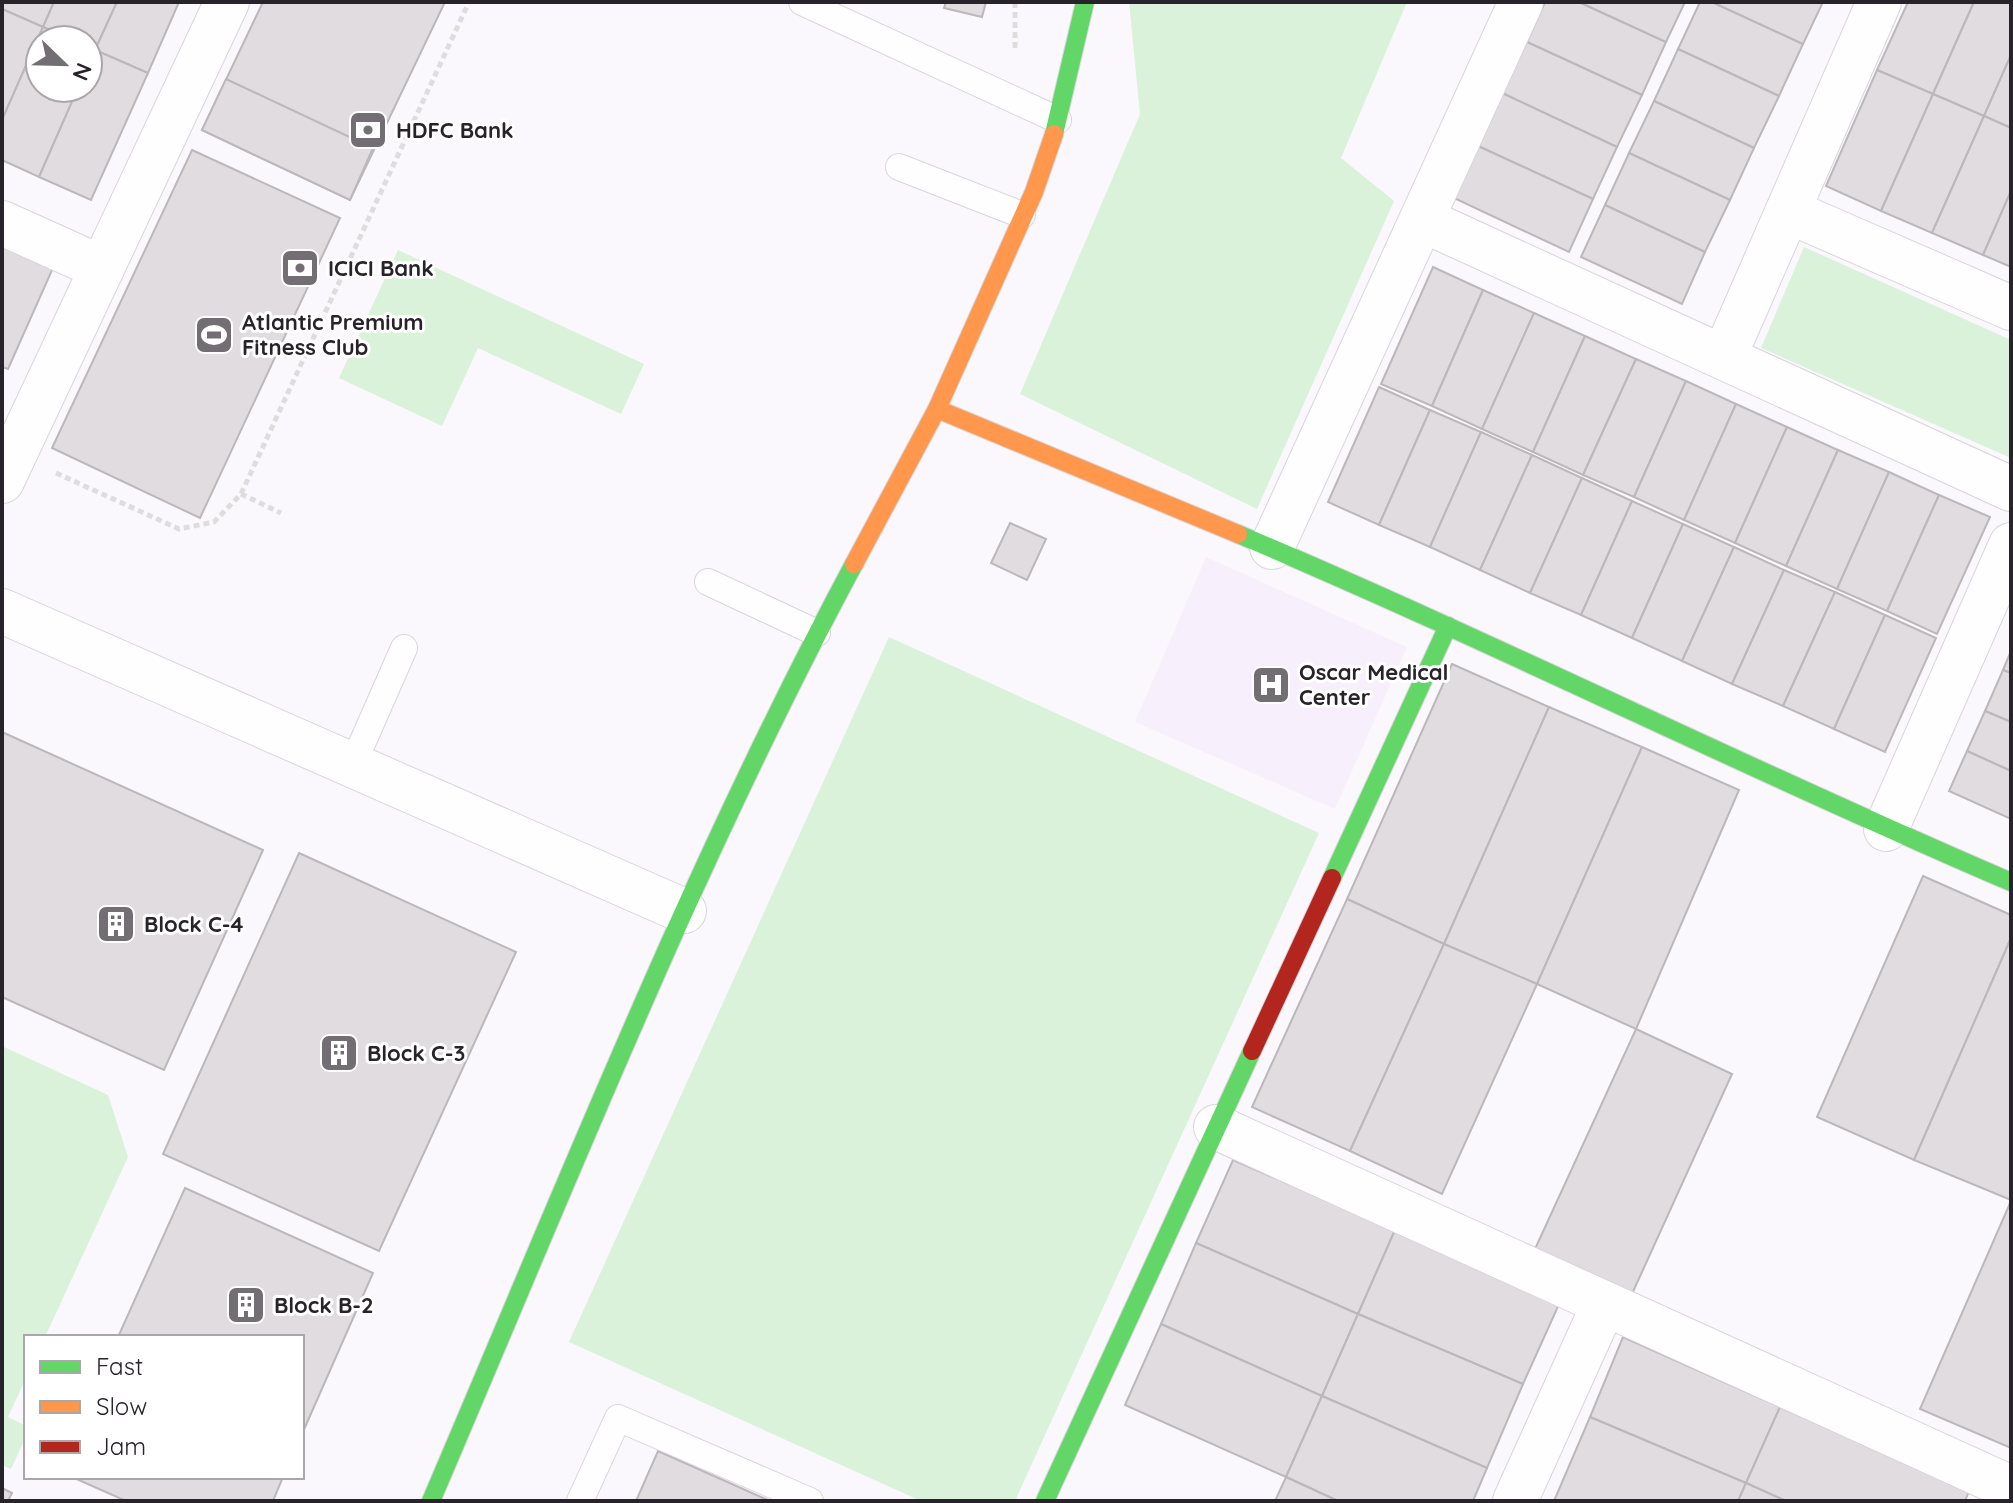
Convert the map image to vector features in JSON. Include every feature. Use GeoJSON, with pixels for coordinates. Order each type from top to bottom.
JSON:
{"type":"FeatureCollection","features":[{"type":"Feature","properties":{"kind":"street"},"geometry":{"type":"LineString","coordinates":[[8,468],[227,2]]}},
{"type":"Feature","properties":{"kind":"street"},"geometry":{"type":"LineString","coordinates":[[431,1501],[684,911],[817,633],[937,409],[1032,198],[1058,120],[1085,2]]}},
{"type":"Feature","properties":{"kind":"street"},"geometry":{"type":"LineString","coordinates":[[1272,547],[1521,2]]}},
{"type":"Feature","properties":{"kind":"street"},"geometry":{"type":"LineString","coordinates":[[1724,357],[1879,2]]}},
{"type":"Feature","properties":{"kind":"street"},"geometry":{"type":"LineString","coordinates":[[1788,211],[2011,308]]}},
{"type":"Feature","properties":{"kind":"street"},"geometry":{"type":"LineString","coordinates":[[1423,220],[2011,489]]}},
{"type":"Feature","properties":{"kind":"street"},"geometry":{"type":"LineString","coordinates":[[2,223],[102,268]]}},
{"type":"Feature","properties":{"kind":"street"},"geometry":{"type":"LineString","coordinates":[[937,409],[1272,547],[1886,829],[2011,882]]}},
{"type":"Feature","properties":{"kind":"street"},"geometry":{"type":"LineString","coordinates":[[1886,829],[2011,545]]}},
{"type":"Feature","properties":{"kind":"street"},"geometry":{"type":"LineString","coordinates":[[2,611],[684,911]]}},
{"type":"Feature","properties":{"kind":"street"},"geometry":{"type":"LineString","coordinates":[[1045,1501],[1448,626]]}},
{"type":"Feature","properties":{"kind":"street"},"geometry":{"type":"LineString","coordinates":[[1216,1127],[1604,1304],[2002,1491]]}},
{"type":"Feature","properties":{"kind":"street"},"geometry":{"type":"LineString","coordinates":[[1515,1501],[1604,1304]]}},
{"type":"Feature","properties":{"kind":"lane"},"geometry":{"type":"LineString","coordinates":[[802,2],[1058,120]]}},
{"type":"Feature","properties":{"kind":"lane"},"geometry":{"type":"LineString","coordinates":[[899,167],[1022,215]]}},
{"type":"Feature","properties":{"kind":"lane"},"geometry":{"type":"LineString","coordinates":[[708,582],[817,633]]}},
{"type":"Feature","properties":{"kind":"lane"},"geometry":{"type":"LineString","coordinates":[[353,764],[404,648]]}},
{"type":"Feature","properties":{"kind":"lane"},"geometry":{"type":"LineString","coordinates":[[580,1501],[618,1418],[810,1501]]}},
{"type":"Feature","properties":{"kind":"path"},"geometry":{"type":"LineString","coordinates":[[8,468],[179,529],[214,522],[241,494],[469,2]]}},
{"type":"Feature","properties":{"kind":"path"},"geometry":{"type":"LineString","coordinates":[[1015,2],[1015,49]]}},
{"type":"Feature","properties":{"kind":"path"},"geometry":{"type":"LineString","coordinates":[[241,494],[281,513]]}},
{"type":"Feature","properties":{"kind":"shaded area","name":"Oscar Medical Center"},"geometry":{"type":"Polygon","coordinates":[[[1206,557],[1407,647],[1335,809],[1135,722],[1206,557]]]}},
{"type":"Feature","properties":{"kind":"green space"},"geometry":{"type":"Polygon","coordinates":[[[1129,2],[1407,2],[1341,158],[1394,201],[1257,509],[1020,394],[1140,114],[1129,2]]]}},
{"type":"Feature","properties":{"kind":"green space"},"geometry":{"type":"Polygon","coordinates":[[[1804,247],[2011,340],[2011,458],[1761,348],[1804,247]]]}},
{"type":"Feature","properties":{"kind":"green space"},"geometry":{"type":"Polygon","coordinates":[[[398,250],[644,364],[621,414],[478,348],[442,426],[339,378],[398,250]]]}},
{"type":"Feature","properties":{"kind":"green space"},"geometry":{"type":"Polygon","coordinates":[[[889,637],[1319,833],[1015,1501],[921,1501],[569,1342],[889,637]]]}},
{"type":"Feature","properties":{"kind":"green space"},"geometry":{"type":"Polygon","coordinates":[[[2,1046],[108,1095],[128,1157],[46,1335],[24,1335],[24,1382],[8,1417],[24,1425],[24,1440],[11,1469],[2,1465],[2,1046]]]}},
{"type":"Feature","properties":{"kind":"building"},"geometry":{"type":"Polygon","coordinates":[[[2,2],[54,2],[44,24],[36,24],[2,9],[2,2]]]}},
{"type":"Feature","properties":{"kind":"building"},"geometry":{"type":"Polygon","coordinates":[[[54,2],[117,2],[104,30],[104,24],[44,24],[54,2]]]}},
{"type":"Feature","properties":{"kind":"building"},"geometry":{"type":"Polygon","coordinates":[[[117,2],[179,2],[148,73],[104,54],[104,30],[117,2]]]}},
{"type":"Feature","properties":{"kind":"building"},"geometry":{"type":"Polygon","coordinates":[[[263,2],[445,2],[350,200],[202,130],[263,2]]]}},
{"type":"Feature","properties":{"kind":"building"},"geometry":{"type":"Polygon","coordinates":[[[946,2],[986,2],[982,17],[944,8],[946,2]]]}},
{"type":"Feature","properties":{"kind":"building"},"geometry":{"type":"Polygon","coordinates":[[[1545,2],[1579,2],[1666,42],[1642,95],[1527,42],[1545,2]]]}},
{"type":"Feature","properties":{"kind":"building"},"geometry":{"type":"Polygon","coordinates":[[[1579,2],[1685,2],[1666,42],[1579,2]]]}},
{"type":"Feature","properties":{"kind":"building"},"geometry":{"type":"Polygon","coordinates":[[[1700,2],[1712,2],[1803,44],[1779,96],[1678,49],[1700,2]]]}},
{"type":"Feature","properties":{"kind":"building"},"geometry":{"type":"Polygon","coordinates":[[[1712,2],[1823,2],[1803,44],[1712,2]]]}},
{"type":"Feature","properties":{"kind":"building"},"geometry":{"type":"Polygon","coordinates":[[[1908,2],[1974,2],[1933,94],[1877,70],[1908,2]]]}},
{"type":"Feature","properties":{"kind":"building"},"geometry":{"type":"Polygon","coordinates":[[[1974,2],[2011,2],[2011,55],[1984,116],[1933,94],[1974,2]]]}},
{"type":"Feature","properties":{"kind":"building"},"geometry":{"type":"Polygon","coordinates":[[[2,9],[36,24],[24,24],[24,70],[2,120],[2,9]]]}},
{"type":"Feature","properties":{"kind":"building"},"geometry":{"type":"Polygon","coordinates":[[[1527,42],[1642,95],[1617,147],[1502,93],[1527,42]]]}},
{"type":"Feature","properties":{"kind":"building"},"geometry":{"type":"Polygon","coordinates":[[[1678,49],[1779,96],[1754,148],[1654,101],[1678,49]]]}},
{"type":"Feature","properties":{"kind":"building"},"geometry":{"type":"Polygon","coordinates":[[[104,54],[148,73],[91,200],[39,177],[71,104],[104,104],[104,54]]]}},
{"type":"Feature","properties":{"kind":"building"},"geometry":{"type":"Polygon","coordinates":[[[2011,55],[2011,128],[1984,116],[2011,55]]]}},
{"type":"Feature","properties":{"kind":"building"},"geometry":{"type":"Polygon","coordinates":[[[24,70],[24,104],[71,104],[39,177],[2,160],[2,120],[24,70]]]}},
{"type":"Feature","properties":{"kind":"building"},"geometry":{"type":"Polygon","coordinates":[[[1877,70],[1933,94],[1881,211],[1826,186],[1877,70]]]}},
{"type":"Feature","properties":{"kind":"building"},"geometry":{"type":"Polygon","coordinates":[[[226,79],[373,148],[350,200],[202,130],[226,79]]]}},
{"type":"Feature","properties":{"kind":"building"},"geometry":{"type":"Polygon","coordinates":[[[1502,93],[1617,147],[1593,199],[1478,146],[1502,93]]]}},
{"type":"Feature","properties":{"kind":"building"},"geometry":{"type":"Polygon","coordinates":[[[1933,94],[1984,116],[1932,233],[1881,211],[1933,94]]]}},
{"type":"Feature","properties":{"kind":"building"},"geometry":{"type":"Polygon","coordinates":[[[1654,101],[1754,148],[1730,200],[1629,153],[1654,101]]]}},
{"type":"Feature","properties":{"kind":"building"},"geometry":{"type":"Polygon","coordinates":[[[1984,116],[2011,128],[2011,191],[1983,255],[1932,233],[1984,116]]]}},
{"type":"Feature","properties":{"kind":"building"},"geometry":{"type":"Polygon","coordinates":[[[1478,146],[1593,199],[1569,252],[1454,198],[1478,146]]]}},
{"type":"Feature","properties":{"kind":"building"},"geometry":{"type":"Polygon","coordinates":[[[192,150],[340,218],[200,518],[52,448],[192,150]]]}},
{"type":"Feature","properties":{"kind":"building"},"geometry":{"type":"Polygon","coordinates":[[[1629,153],[1730,200],[1705,252],[1605,205],[1629,153]]]}},
{"type":"Feature","properties":{"kind":"building"},"geometry":{"type":"Polygon","coordinates":[[[2011,191],[2011,267],[1983,255],[2011,191]]]}},
{"type":"Feature","properties":{"kind":"building"},"geometry":{"type":"Polygon","coordinates":[[[1605,205],[1705,252],[1682,304],[1581,257],[1605,205]]]}},
{"type":"Feature","properties":{"kind":"building"},"geometry":{"type":"Polygon","coordinates":[[[2,243],[57,259],[8,369],[2,367],[2,243]]]}},
{"type":"Feature","properties":{"kind":"building"},"geometry":{"type":"Polygon","coordinates":[[[1433,267],[1483,290],[1432,406],[1381,384],[1433,267]]]}},
{"type":"Feature","properties":{"kind":"building"},"geometry":{"type":"Polygon","coordinates":[[[1483,290],[1534,313],[1482,429],[1432,406],[1483,290]]]}},
{"type":"Feature","properties":{"kind":"building"},"geometry":{"type":"Polygon","coordinates":[[[1534,313],[1585,336],[1533,452],[1482,429],[1534,313]]]}},
{"type":"Feature","properties":{"kind":"building"},"geometry":{"type":"Polygon","coordinates":[[[1585,336],[1636,359],[1583,475],[1533,452],[1585,336]]]}},
{"type":"Feature","properties":{"kind":"building"},"geometry":{"type":"Polygon","coordinates":[[[1636,359],[1686,381],[1634,497],[1583,475],[1636,359]]]}},
{"type":"Feature","properties":{"kind":"building"},"geometry":{"type":"Polygon","coordinates":[[[1686,381],[1736,404],[1684,520],[1634,497],[1686,381]]]}},
{"type":"Feature","properties":{"kind":"building"},"geometry":{"type":"Polygon","coordinates":[[[1379,387],[1430,410],[1379,525],[1328,502],[1379,387]]]}},
{"type":"Feature","properties":{"kind":"building"},"geometry":{"type":"Polygon","coordinates":[[[1736,404],[1787,427],[1735,543],[1684,520],[1736,404]]]}},
{"type":"Feature","properties":{"kind":"building"},"geometry":{"type":"Polygon","coordinates":[[[1430,410],[1481,432],[1430,547],[1379,525],[1430,410]]]}},
{"type":"Feature","properties":{"kind":"building"},"geometry":{"type":"Polygon","coordinates":[[[1787,427],[1838,450],[1786,566],[1735,543],[1787,427]]]}},
{"type":"Feature","properties":{"kind":"building"},"geometry":{"type":"Polygon","coordinates":[[[1481,432],[1532,455],[1480,570],[1430,547],[1481,432]]]}},
{"type":"Feature","properties":{"kind":"building"},"geometry":{"type":"Polygon","coordinates":[[[1838,450],[1889,472],[1837,589],[1786,566],[1838,450]]]}},
{"type":"Feature","properties":{"kind":"building"},"geometry":{"type":"Polygon","coordinates":[[[1532,455],[1582,478],[1530,593],[1480,570],[1532,455]]]}},
{"type":"Feature","properties":{"kind":"building"},"geometry":{"type":"Polygon","coordinates":[[[1889,472],[1939,495],[1887,611],[1837,589],[1889,472]]]}},
{"type":"Feature","properties":{"kind":"building"},"geometry":{"type":"Polygon","coordinates":[[[1582,478],[1632,501],[1581,615],[1530,593],[1582,478]]]}},
{"type":"Feature","properties":{"kind":"building"},"geometry":{"type":"Polygon","coordinates":[[[1939,495],[1990,517],[1937,634],[1887,611],[1939,495]]]}},
{"type":"Feature","properties":{"kind":"building"},"geometry":{"type":"Polygon","coordinates":[[[1632,501],[1683,524],[1632,638],[1581,615],[1632,501]]]}},
{"type":"Feature","properties":{"kind":"building"},"geometry":{"type":"Polygon","coordinates":[[[1010,523],[1046,539],[1027,580],[991,563],[1010,523]]]}},
{"type":"Feature","properties":{"kind":"building"},"geometry":{"type":"Polygon","coordinates":[[[1683,524],[1734,547],[1682,661],[1632,638],[1683,524]]]}},
{"type":"Feature","properties":{"kind":"building"},"geometry":{"type":"Polygon","coordinates":[[[1734,547],[1784,570],[1732,684],[1682,661],[1734,547]]]}},
{"type":"Feature","properties":{"kind":"building"},"geometry":{"type":"Polygon","coordinates":[[[1784,570],[1835,592],[1783,706],[1732,684],[1784,570]]]}},
{"type":"Feature","properties":{"kind":"building"},"geometry":{"type":"Polygon","coordinates":[[[1835,592],[1885,615],[1834,729],[1783,706],[1835,592]]]}},
{"type":"Feature","properties":{"kind":"building"},"geometry":{"type":"Polygon","coordinates":[[[1885,615],[1936,638],[1885,752],[1834,729],[1885,615]]]}},
{"type":"Feature","properties":{"kind":"building"},"geometry":{"type":"Polygon","coordinates":[[[2011,651],[2011,673],[2003,670],[2011,651]]]}},
{"type":"Feature","properties":{"kind":"building"},"geometry":{"type":"Polygon","coordinates":[[[1452,664],[1549,707],[1444,944],[1347,899],[1452,664]]]}},
{"type":"Feature","properties":{"kind":"building"},"geometry":{"type":"Polygon","coordinates":[[[2003,670],[2011,673],[2011,722],[1985,711],[2003,670]]]}},
{"type":"Feature","properties":{"kind":"building"},"geometry":{"type":"Polygon","coordinates":[[[1549,707],[1642,747],[1537,984],[1444,944],[1549,707]]]}},
{"type":"Feature","properties":{"kind":"building"},"geometry":{"type":"Polygon","coordinates":[[[1985,711],[2011,722],[2011,771],[1967,751],[1985,711]]]}},
{"type":"Feature","properties":{"kind":"building","name":"Block C-4"},"geometry":{"type":"Polygon","coordinates":[[[2,732],[263,850],[164,1070],[2,997],[2,732]]]}},
{"type":"Feature","properties":{"kind":"building"},"geometry":{"type":"Polygon","coordinates":[[[1642,747],[1739,790],[1636,1029],[1537,984],[1642,747]]]}},
{"type":"Feature","properties":{"kind":"building"},"geometry":{"type":"Polygon","coordinates":[[[1967,751],[2011,771],[2011,819],[1949,791],[1967,751]]]}},
{"type":"Feature","properties":{"kind":"building","name":"Block C-3"},"geometry":{"type":"Polygon","coordinates":[[[299,853],[516,952],[379,1251],[163,1154],[299,853]]]}},
{"type":"Feature","properties":{"kind":"building"},"geometry":{"type":"Polygon","coordinates":[[[1923,876],[2011,915],[2011,938],[1914,1160],[1817,1117],[1923,876]]]}},
{"type":"Feature","properties":{"kind":"building"},"geometry":{"type":"Polygon","coordinates":[[[1347,899],[1444,944],[1350,1151],[1252,1107],[1347,899]]]}},
{"type":"Feature","properties":{"kind":"building"},"geometry":{"type":"Polygon","coordinates":[[[2011,938],[2011,1200],[1914,1160],[2011,938]]]}},
{"type":"Feature","properties":{"kind":"building"},"geometry":{"type":"Polygon","coordinates":[[[1444,944],[1537,984],[1442,1194],[1350,1151],[1444,944]]]}},
{"type":"Feature","properties":{"kind":"building"},"geometry":{"type":"Polygon","coordinates":[[[1636,1029],[1732,1074],[1632,1294],[1535,1249],[1636,1029]]]}},
{"type":"Feature","properties":{"kind":"building"},"geometry":{"type":"Polygon","coordinates":[[[1233,1160],[1395,1230],[1358,1314],[1196,1243],[1233,1160]]]}},
{"type":"Feature","properties":{"kind":"building","name":"Block B-2"},"geometry":{"type":"Polygon","coordinates":[[[185,1188],[373,1273],[304,1429],[304,1335],[119,1335],[185,1188]]]}},
{"type":"Feature","properties":{"kind":"building"},"geometry":{"type":"Polygon","coordinates":[[[2011,1201],[2011,1448],[1920,1409],[2011,1201]]]}},
{"type":"Feature","properties":{"kind":"building"},"geometry":{"type":"Polygon","coordinates":[[[1395,1230],[1560,1302],[1523,1384],[1358,1314],[1395,1230]]]}},
{"type":"Feature","properties":{"kind":"building"},"geometry":{"type":"Polygon","coordinates":[[[1196,1243],[1358,1314],[1322,1396],[1161,1324],[1196,1243]]]}},
{"type":"Feature","properties":{"kind":"building"},"geometry":{"type":"Polygon","coordinates":[[[1358,1314],[1523,1384],[1487,1468],[1322,1396],[1358,1314]]]}},
{"type":"Feature","properties":{"kind":"building"},"geometry":{"type":"Polygon","coordinates":[[[1161,1324],[1322,1396],[1286,1477],[1125,1405],[1161,1324]]]}},
{"type":"Feature","properties":{"kind":"building"},"geometry":{"type":"Polygon","coordinates":[[[1623,1337],[1780,1407],[1746,1483],[1590,1417],[1623,1337]]]}},
{"type":"Feature","properties":{"kind":"building"},"geometry":{"type":"Polygon","coordinates":[[[1322,1396],[1487,1468],[1473,1501],[1338,1501],[1286,1477],[1322,1396]]]}},
{"type":"Feature","properties":{"kind":"building"},"geometry":{"type":"Polygon","coordinates":[[[1780,1407],[1969,1491],[1965,1501],[1786,1501],[1746,1483],[1780,1407]]]}},
{"type":"Feature","properties":{"kind":"building"},"geometry":{"type":"Polygon","coordinates":[[[1590,1417],[1746,1483],[1738,1501],[1554,1501],[1590,1417]]]}},
{"type":"Feature","properties":{"kind":"building"},"geometry":{"type":"Polygon","coordinates":[[[658,1451],[770,1501],[636,1501],[658,1451]]]}},
{"type":"Feature","properties":{"kind":"building"},"geometry":{"type":"Polygon","coordinates":[[[1286,1477],[1338,1501],[1275,1501],[1286,1477]]]}},
{"type":"Feature","properties":{"kind":"building"},"geometry":{"type":"Polygon","coordinates":[[[76,1479],[282,1479],[273,1501],[126,1501],[76,1479]]]}},
{"type":"Feature","properties":{"kind":"building"},"geometry":{"type":"Polygon","coordinates":[[[1746,1483],[1786,1501],[1738,1501],[1746,1483]]]}},
{"type":"Feature","properties":{"kind":"building"},"geometry":{"type":"Polygon","coordinates":[[[2,1488],[12,1493],[8,1501],[2,1501],[2,1488]]]}},
{"type":"Feature","properties":{"kind":"traffic: fast"},"geometry":{"type":"LineString","coordinates":[[1054,134],[1085,2]]}},
{"type":"Feature","properties":{"kind":"traffic: fast"},"geometry":{"type":"LineString","coordinates":[[1238,534],[2011,882]]}},
{"type":"Feature","properties":{"kind":"traffic: fast"},"geometry":{"type":"LineString","coordinates":[[431,1501],[685,910],[795,678],[854,564]]}},
{"type":"Feature","properties":{"kind":"traffic: fast"},"geometry":{"type":"LineString","coordinates":[[1332,878],[1448,626]]}},
{"type":"Feature","properties":{"kind":"traffic: fast"},"geometry":{"type":"LineString","coordinates":[[1045,1501],[1252,1051]]}},
{"type":"Feature","properties":{"kind":"traffic: slow"},"geometry":{"type":"LineString","coordinates":[[854,564],[937,409],[1034,192],[1054,134]]}},
{"type":"Feature","properties":{"kind":"traffic: slow"},"geometry":{"type":"LineString","coordinates":[[937,409],[1238,534]]}},
{"type":"Feature","properties":{"kind":"traffic: jam"},"geometry":{"type":"LineString","coordinates":[[1252,1051],[1332,878]]}},
{"type":"Feature","properties":{"kind":"place","name":"HDFC Bank"},"geometry":{"type":"Point","coordinates":[368,130]}},
{"type":"Feature","properties":{"kind":"place","name":"ICICI Bank"},"geometry":{"type":"Point","coordinates":[300,268]}},
{"type":"Feature","properties":{"kind":"place","name":"Atlantic Premium Fitness Club"},"geometry":{"type":"Point","coordinates":[214,335]}},
{"type":"Feature","properties":{"kind":"place","name":"Oscar Medical Center"},"geometry":{"type":"Point","coordinates":[1271,685]}},
{"type":"Feature","properties":{"kind":"place","name":"Block C-4"},"geometry":{"type":"Point","coordinates":[116,924]}},
{"type":"Feature","properties":{"kind":"place","name":"Block C-3"},"geometry":{"type":"Point","coordinates":[339,1053]}},
{"type":"Feature","properties":{"kind":"place","name":"Block B-2"},"geometry":{"type":"Point","coordinates":[246,1305]}}]}
